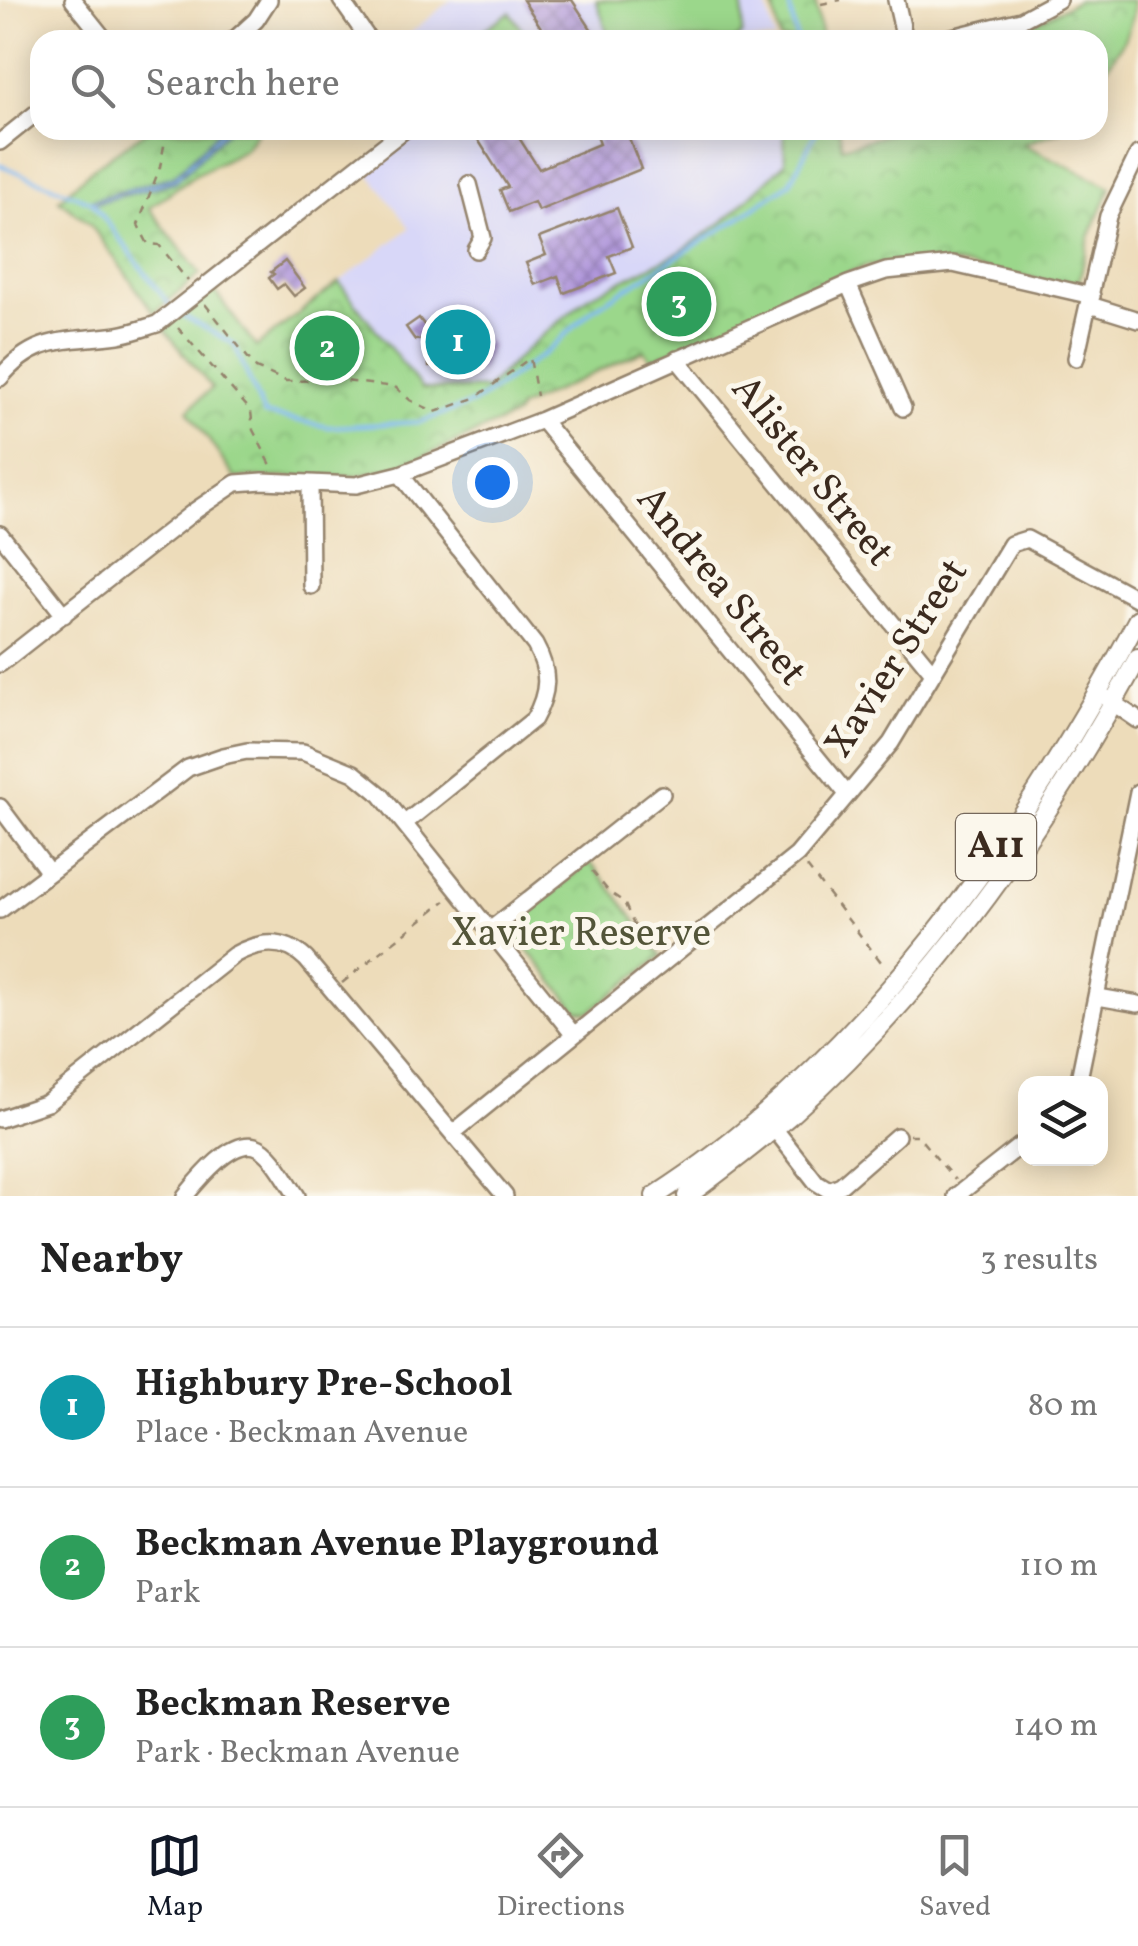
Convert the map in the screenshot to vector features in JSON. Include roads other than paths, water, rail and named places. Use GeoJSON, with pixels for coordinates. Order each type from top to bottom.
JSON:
{"type":"FeatureCollection","features":[{"type":"Feature","properties":{"kind":"main road","name":"A11"},"geometry":{"type":"LineString","coordinates":[[1106,698],[1138,619]]}},
{"type":"Feature","properties":{"kind":"main road","name":"A11"},"geometry":{"type":"LineString","coordinates":[[687,1196],[890,1016],[1004,871],[1106,698],[1138,658]]}},
{"type":"Feature","properties":{"kind":"main road","name":"A11"},"geometry":{"type":"LineString","coordinates":[[655,1196],[769,1120]]}},
{"type":"Feature","properties":{"kind":"street"},"geometry":{"type":"LineString","coordinates":[[73,0],[97,30]]}},
{"type":"Feature","properties":{"kind":"street"},"geometry":{"type":"LineString","coordinates":[[245,30],[269,0]]}},
{"type":"Feature","properties":{"kind":"street"},"geometry":{"type":"LineString","coordinates":[[341,0],[363,30]]}},
{"type":"Feature","properties":{"kind":"street"},"geometry":{"type":"LineString","coordinates":[[896,0],[903,30]]}},
{"type":"Feature","properties":{"kind":"street"},"geometry":{"type":"LineString","coordinates":[[980,30],[1021,20],[1058,0]]}},
{"type":"Feature","properties":{"kind":"street"},"geometry":{"type":"LineString","coordinates":[[0,142],[30,118]]}},
{"type":"Feature","properties":{"kind":"street"},"geometry":{"type":"LineString","coordinates":[[0,378],[18,358],[41,346],[66,338],[120,335],[157,324],[391,140]]}},
{"type":"Feature","properties":{"kind":"street"},"geometry":{"type":"LineString","coordinates":[[1076,358],[1108,216],[1138,154]]}},
{"type":"Feature","properties":{"kind":"street"},"geometry":{"type":"LineString","coordinates":[[469,184],[482,238],[476,250]]}},
{"type":"Feature","properties":{"kind":"street"},"geometry":{"type":"LineString","coordinates":[[0,664],[196,510],[236,484],[356,485],[400,474],[542,420],[848,284],[886,271],[953,264],[1091,300],[1138,320]]}},
{"type":"Feature","properties":{"kind":"street"},"geometry":{"type":"LineString","coordinates":[[848,284],[903,408]]}},
{"type":"Feature","properties":{"kind":"street","name":"Alister Street"},"geometry":{"type":"LineString","coordinates":[[677,359],[933,673]]}},
{"type":"Feature","properties":{"kind":"street","name":"Andrea Street"},"geometry":{"type":"LineString","coordinates":[[542,420],[847,794]]}},
{"type":"Feature","properties":{"kind":"street"},"geometry":{"type":"LineString","coordinates":[[400,474],[535,644],[548,681],[534,719],[405,823]]}},
{"type":"Feature","properties":{"kind":"street"},"geometry":{"type":"LineString","coordinates":[[310,484],[310,586]]}},
{"type":"Feature","properties":{"kind":"street"},"geometry":{"type":"LineString","coordinates":[[0,534],[64,615]]}},
{"type":"Feature","properties":{"kind":"street","name":"Xavier Street"},"geometry":{"type":"LineString","coordinates":[[454,1132],[797,855],[891,743],[1012,544],[1028,539],[1138,599]]}},
{"type":"Feature","properties":{"kind":"street"},"geometry":{"type":"LineString","coordinates":[[1106,698],[1138,720]]}},
{"type":"Feature","properties":{"kind":"street"},"geometry":{"type":"LineString","coordinates":[[0,910],[188,768],[247,751],[302,752],[354,773],[381,795],[574,1034]]}},
{"type":"Feature","properties":{"kind":"street"},"geometry":{"type":"LineString","coordinates":[[1080,1076],[1136,818],[1138,792]]}},
{"type":"Feature","properties":{"kind":"street"},"geometry":{"type":"LineString","coordinates":[[490,930],[662,794]]}},
{"type":"Feature","properties":{"kind":"street"},"geometry":{"type":"LineString","coordinates":[[0,807],[48,871]]}},
{"type":"Feature","properties":{"kind":"street"},"geometry":{"type":"LineString","coordinates":[[0,1119],[47,1104],[234,955],[254,944],[274,943],[294,948],[332,989],[505,1196]]}},
{"type":"Feature","properties":{"kind":"street"},"geometry":{"type":"LineString","coordinates":[[1098,996],[1138,1004]]}},
{"type":"Feature","properties":{"kind":"street"},"geometry":{"type":"LineString","coordinates":[[769,1120],[816,1182],[829,1190],[841,1185],[897,1136]]}},
{"type":"Feature","properties":{"kind":"street"},"geometry":{"type":"LineString","coordinates":[[186,1196],[220,1160],[240,1146],[257,1146],[296,1196]]}},
{"type":"Feature","properties":{"kind":"street"},"geometry":{"type":"LineString","coordinates":[[960,1193],[1018,1147]]}},
{"type":"Feature","properties":{"kind":"water"},"geometry":{"type":"Polygon","coordinates":[[[210,140],[218,140],[175,182],[92,204],[92,200],[174,176],[210,140]]]}},
{"type":"Feature","properties":{"kind":"waterway"},"geometry":{"type":"LineString","coordinates":[[788,0],[795,30]]}},
{"type":"Feature","properties":{"kind":"waterway"},"geometry":{"type":"LineString","coordinates":[[178,313],[234,344],[264,414],[329,427],[420,422],[476,402],[548,351],[593,309],[790,183],[812,140]]}},
{"type":"Feature","properties":{"kind":"waterway"},"geometry":{"type":"LineString","coordinates":[[0,165],[92,202],[171,307]]}},
{"type":"Feature","properties":{"kind":"place","name":"Beckman Reserve"},"geometry":{"type":"Point","coordinates":[679,304]}},
{"type":"Feature","properties":{"kind":"place","name":"Highbury Pre-School"},"geometry":{"type":"Point","coordinates":[458,342]}},
{"type":"Feature","properties":{"kind":"place","name":"Beckman Avenue Playground"},"geometry":{"type":"Point","coordinates":[327,348]}},
{"type":"Feature","properties":{"kind":"park label","name":"Xavier Reserve"},"geometry":{"type":"Point","coordinates":[581,935]}}]}
